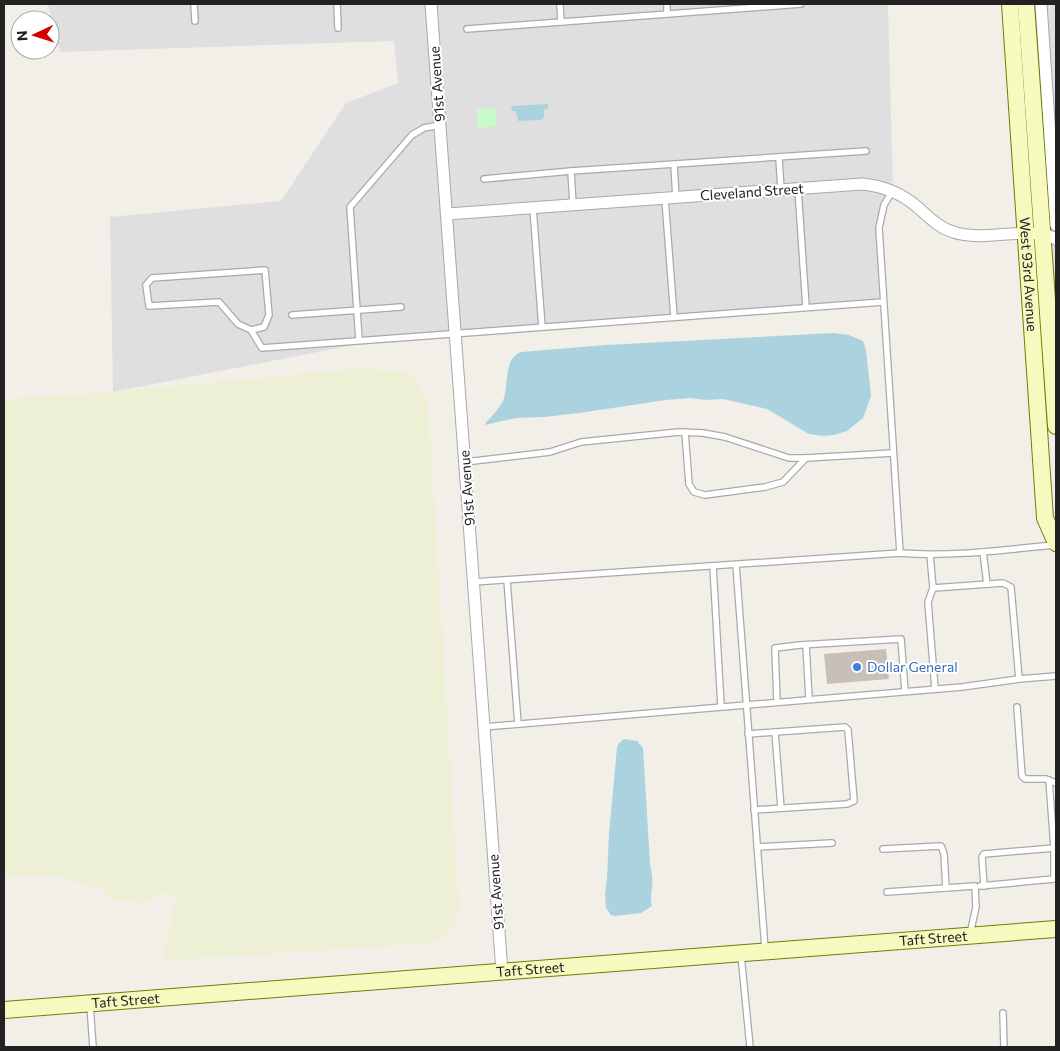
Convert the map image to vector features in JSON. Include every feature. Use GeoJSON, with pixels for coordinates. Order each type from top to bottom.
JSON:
{"type":"FeatureCollection","features":[{"type":"Feature","properties":{"kind":"main road","name":"West 93rd Avenue"},"geometry":{"type":"LineString","coordinates":[[1010,4],[1045,518],[1056,544]]}},
{"type":"Feature","properties":{"kind":"main road","name":"West 93rd Avenue"},"geometry":{"type":"LineString","coordinates":[[1026,4],[1053,231],[1056,426]]}},
{"type":"Feature","properties":{"kind":"main road","name":"Taft Street"},"geometry":{"type":"LineString","coordinates":[[4,1010],[1056,929]]}},
{"type":"Feature","properties":{"kind":"street","name":"91st Avenue"},"geometry":{"type":"LineString","coordinates":[[431,4],[502,972]]}},
{"type":"Feature","properties":{"kind":"street"},"geometry":{"type":"LineString","coordinates":[[1041,4],[1053,231]]}},
{"type":"Feature","properties":{"kind":"street","name":"Cleveland Street"},"geometry":{"type":"LineString","coordinates":[[447,214],[862,184],[876,185],[892,190],[914,204],[937,225],[953,232],[972,234],[1053,231]]}},
{"type":"Feature","properties":{"kind":"lane"},"geometry":{"type":"LineString","coordinates":[[194,4],[195,21]]}},
{"type":"Feature","properties":{"kind":"lane"},"geometry":{"type":"LineString","coordinates":[[337,4],[338,28]]}},
{"type":"Feature","properties":{"kind":"lane"},"geometry":{"type":"LineString","coordinates":[[560,4],[562,22]]}},
{"type":"Feature","properties":{"kind":"lane"},"geometry":{"type":"LineString","coordinates":[[667,4],[667,14]]}},
{"type":"Feature","properties":{"kind":"lane"},"geometry":{"type":"LineString","coordinates":[[467,29],[801,4]]}},
{"type":"Feature","properties":{"kind":"lane"},"geometry":{"type":"LineString","coordinates":[[358,340],[350,207],[412,135],[424,128],[440,125]]}},
{"type":"Feature","properties":{"kind":"lane"},"geometry":{"type":"LineString","coordinates":[[484,178],[866,151]]}},
{"type":"Feature","properties":{"kind":"lane"},"geometry":{"type":"LineString","coordinates":[[779,158],[781,190]]}},
{"type":"Feature","properties":{"kind":"lane"},"geometry":{"type":"LineString","coordinates":[[674,165],[671,198],[674,317]]}},
{"type":"Feature","properties":{"kind":"lane"},"geometry":{"type":"LineString","coordinates":[[571,171],[573,205]]}},
{"type":"Feature","properties":{"kind":"lane"},"geometry":{"type":"LineString","coordinates":[[798,189],[806,307]]}},
{"type":"Feature","properties":{"kind":"lane"},"geometry":{"type":"LineString","coordinates":[[892,190],[884,205],[879,228],[900,554]]}},
{"type":"Feature","properties":{"kind":"lane"},"geometry":{"type":"LineString","coordinates":[[533,208],[542,327]]}},
{"type":"Feature","properties":{"kind":"lane"},"geometry":{"type":"LineString","coordinates":[[251,330],[264,327],[269,315],[265,270],[152,278],[146,285],[148,306],[219,302],[238,324],[251,330],[262,348],[883,302]]}},
{"type":"Feature","properties":{"kind":"lane"},"geometry":{"type":"LineString","coordinates":[[292,314],[401,307]]}},
{"type":"Feature","properties":{"kind":"lane"},"geometry":{"type":"LineString","coordinates":[[465,462],[550,452],[581,442],[685,432],[725,437],[789,458],[893,453]]}},
{"type":"Feature","properties":{"kind":"lane"},"geometry":{"type":"LineString","coordinates":[[685,432],[689,484],[694,492],[699,494],[705,495],[765,487],[783,482],[806,458]]}},
{"type":"Feature","properties":{"kind":"lane"},"geometry":{"type":"LineString","coordinates":[[474,582],[900,554],[983,552],[1056,544]]}},
{"type":"Feature","properties":{"kind":"lane"},"geometry":{"type":"LineString","coordinates":[[983,552],[987,584]]}},
{"type":"Feature","properties":{"kind":"lane"},"geometry":{"type":"LineString","coordinates":[[930,554],[933,588],[928,602],[935,689]]}},
{"type":"Feature","properties":{"kind":"lane"},"geometry":{"type":"LineString","coordinates":[[736,565],[765,951]]}},
{"type":"Feature","properties":{"kind":"lane"},"geometry":{"type":"LineString","coordinates":[[713,566],[721,706]]}},
{"type":"Feature","properties":{"kind":"lane"},"geometry":{"type":"LineString","coordinates":[[507,580],[518,724]]}},
{"type":"Feature","properties":{"kind":"lane"},"geometry":{"type":"LineString","coordinates":[[933,588],[1003,583],[1011,587],[1019,679]]}},
{"type":"Feature","properties":{"kind":"lane"},"geometry":{"type":"LineString","coordinates":[[777,702],[775,648],[806,645],[901,639],[904,692]]}},
{"type":"Feature","properties":{"kind":"lane"},"geometry":{"type":"LineString","coordinates":[[806,645],[809,699]]}},
{"type":"Feature","properties":{"kind":"lane"},"geometry":{"type":"LineString","coordinates":[[484,727],[904,692],[1056,676]]}},
{"type":"Feature","properties":{"kind":"lane"},"geometry":{"type":"LineString","coordinates":[[1017,707],[1022,776],[1026,779],[1049,780],[1056,783]]}},
{"type":"Feature","properties":{"kind":"lane"},"geometry":{"type":"LineString","coordinates":[[748,734],[845,727],[848,730],[854,801],[847,804],[754,810]]}},
{"type":"Feature","properties":{"kind":"lane"},"geometry":{"type":"LineString","coordinates":[[775,732],[781,808]]}},
{"type":"Feature","properties":{"kind":"lane"},"geometry":{"type":"LineString","coordinates":[[887,892],[984,886],[1054,879],[1055,848],[1049,780]]}},
{"type":"Feature","properties":{"kind":"lane"},"geometry":{"type":"LineString","coordinates":[[757,847],[832,843]]}},
{"type":"Feature","properties":{"kind":"lane"},"geometry":{"type":"LineString","coordinates":[[883,849],[941,846],[944,854],[946,888]]}},
{"type":"Feature","properties":{"kind":"lane"},"geometry":{"type":"LineString","coordinates":[[984,886],[982,857],[984,854],[1055,848]]}},
{"type":"Feature","properties":{"kind":"lane"},"geometry":{"type":"LineString","coordinates":[[969,936],[976,907],[975,886]]}},
{"type":"Feature","properties":{"kind":"lane"},"geometry":{"type":"LineString","coordinates":[[741,953],[750,1047]]}},
{"type":"Feature","properties":{"kind":"lane"},"geometry":{"type":"LineString","coordinates":[[90,1003],[93,1047]]}},
{"type":"Feature","properties":{"kind":"lane"},"geometry":{"type":"LineString","coordinates":[[1003,1013],[1004,1047]]}},
{"type":"Feature","properties":{"kind":"shaded area"},"geometry":{"type":"Polygon","coordinates":[[[48,4],[888,4],[893,190],[879,228],[883,302],[399,336],[113,392],[110,217],[281,201],[346,103],[398,83],[394,41],[60,52],[60,10],[50,10],[48,4]]]}},
{"type":"Feature","properties":{"kind":"shaded area"},"geometry":{"type":"Polygon","coordinates":[[[1032,4],[1056,4],[1056,369],[1032,4]]]}},
{"type":"Feature","properties":{"kind":"green space"},"geometry":{"type":"Polygon","coordinates":[[[495,108],[497,126],[478,128],[476,109],[495,108]]]}},
{"type":"Feature","properties":{"kind":"green space"},"geometry":{"type":"Polygon","coordinates":[[[362,368],[412,373],[428,401],[459,910],[455,925],[445,938],[431,943],[214,958],[162,959],[176,897],[162,893],[146,903],[114,900],[101,890],[57,876],[4,876],[4,399],[113,392],[362,368]]]}},
{"type":"Feature","properties":{"kind":"water"},"geometry":{"type":"Polygon","coordinates":[[[548,104],[548,109],[544,109],[544,118],[541,120],[518,121],[516,111],[512,111],[511,106],[548,104]]]}},
{"type":"Feature","properties":{"kind":"water"},"geometry":{"type":"Polygon","coordinates":[[[834,333],[849,335],[863,341],[866,350],[871,396],[863,418],[847,431],[834,435],[809,434],[767,409],[723,399],[705,400],[691,398],[544,417],[516,418],[484,425],[502,403],[511,361],[521,352],[606,345],[834,333]]]}},
{"type":"Feature","properties":{"kind":"water"},"geometry":{"type":"Polygon","coordinates":[[[624,739],[637,741],[643,748],[652,872],[652,906],[641,913],[616,916],[611,915],[606,908],[605,894],[617,747],[624,739]]]}},
{"type":"Feature","properties":{"kind":"building","name":"Dollar General"},"geometry":{"type":"Polygon","coordinates":[[[886,649],[889,679],[827,684],[824,654],[886,649]]]}},
{"type":"Feature","properties":{"kind":"place","name":"Dollar General"},"geometry":{"type":"Point","coordinates":[857,667]}}]}
